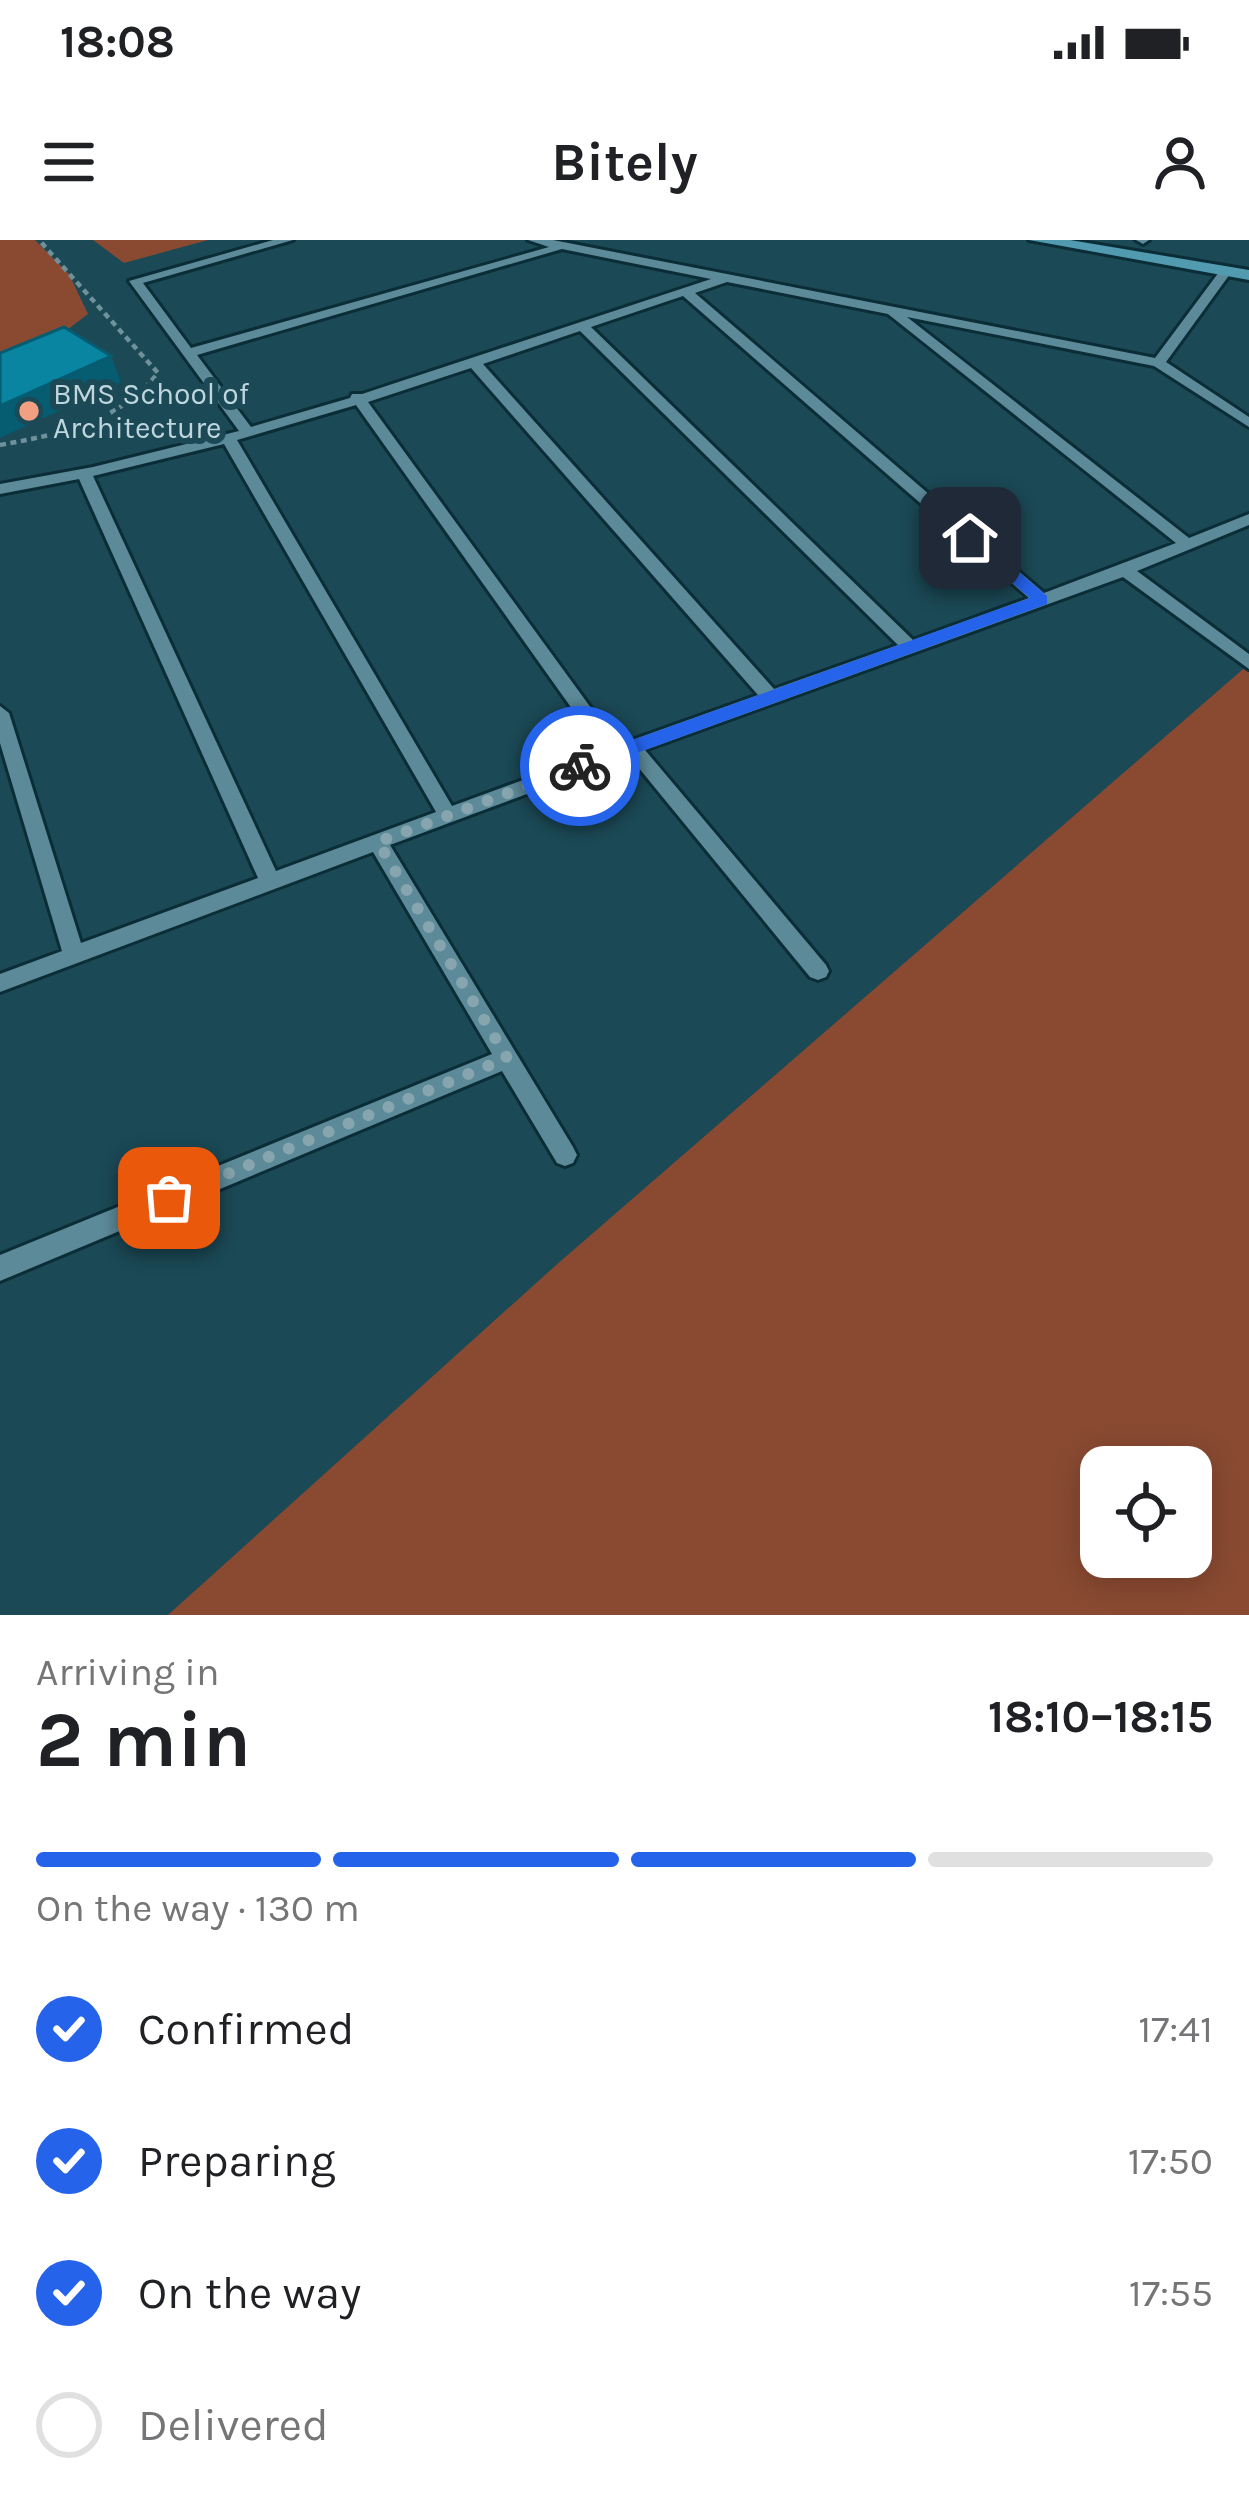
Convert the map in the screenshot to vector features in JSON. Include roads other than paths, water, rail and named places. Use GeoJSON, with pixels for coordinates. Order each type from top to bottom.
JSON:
{"type":"FeatureCollection","features":[{"type":"Feature","properties":{"kind":"main road"},"geometry":{"type":"LineString","coordinates":[[1038,240],[1249,275]]}},
{"type":"Feature","properties":{"kind":"main road"},"geometry":{"type":"LineString","coordinates":[[1142,240],[1249,257]]}},
{"type":"Feature","properties":{"kind":"street"},"geometry":{"type":"LineString","coordinates":[[287,240],[135,281],[188,353],[238,435],[448,816]]}},
{"type":"Feature","properties":{"kind":"street"},"geometry":{"type":"LineString","coordinates":[[534,240],[1158,363],[1249,423]]}},
{"type":"Feature","properties":{"kind":"street"},"geometry":{"type":"LineString","coordinates":[[188,353],[565,246]]}},
{"type":"Feature","properties":{"kind":"street"},"geometry":{"type":"LineString","coordinates":[[1158,363],[1226,271]]}},
{"type":"Feature","properties":{"kind":"street"},"geometry":{"type":"LineString","coordinates":[[0,489],[85,475],[238,435],[726,278]]}},
{"type":"Feature","properties":{"kind":"street"},"geometry":{"type":"LineString","coordinates":[[685,291],[1042,600]]}},
{"type":"Feature","properties":{"kind":"street"},"geometry":{"type":"LineString","coordinates":[[889,310],[1190,546]]}},
{"type":"Feature","properties":{"kind":"street"},"geometry":{"type":"LineString","coordinates":[[581,325],[910,647]]}},
{"type":"Feature","properties":{"kind":"street"},"geometry":{"type":"LineString","coordinates":[[472,360],[770,697]]}},
{"type":"Feature","properties":{"kind":"street"},"geometry":{"type":"LineString","coordinates":[[357,397],[623,750],[818,971]]}},
{"type":"Feature","properties":{"kind":"street"},"geometry":{"type":"LineString","coordinates":[[85,475],[271,883]]}},
{"type":"Feature","properties":{"kind":"street"},"geometry":{"type":"LineString","coordinates":[[0,983],[623,750],[1190,546],[1249,519]]}},
{"type":"Feature","properties":{"kind":"street"},"geometry":{"type":"LineString","coordinates":[[1125,570],[1249,663]]}},
{"type":"Feature","properties":{"kind":"street"},"geometry":{"type":"LineString","coordinates":[[0,713],[76,957]]}},
{"type":"Feature","properties":{"kind":"street"},"geometry":{"type":"LineString","coordinates":[[378,842],[565,1155]]}},
{"type":"Feature","properties":{"kind":"street"},"geometry":{"type":"LineString","coordinates":[[0,1268],[507,1058]]}},
{"type":"Feature","properties":{"kind":"place","name":"BMS School of Architecture"},"geometry":{"type":"Point","coordinates":[29,411]}}]}
